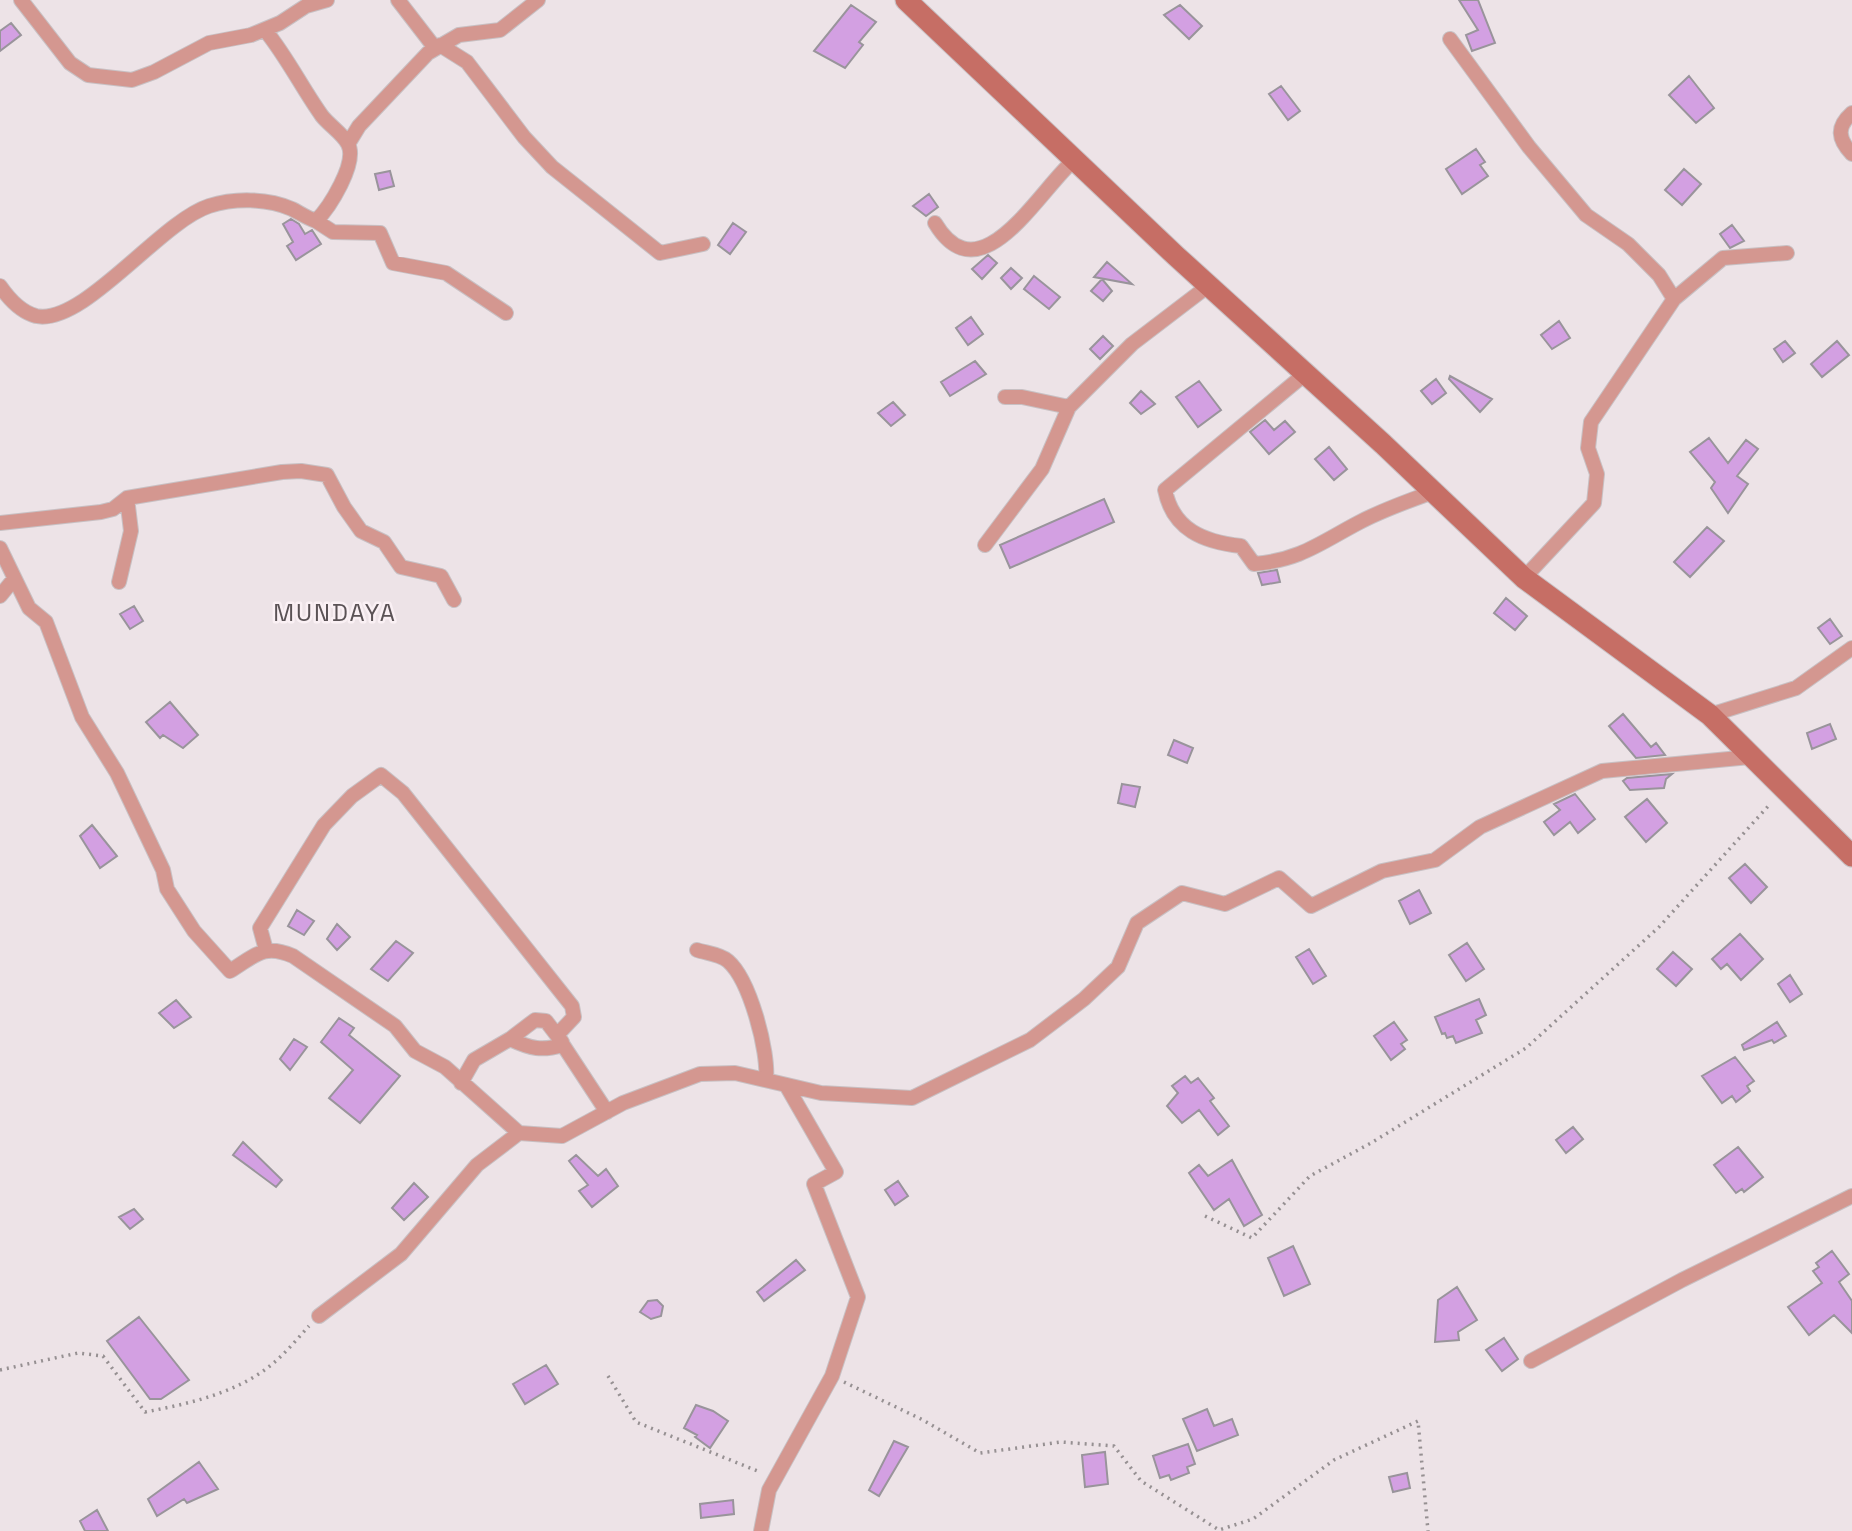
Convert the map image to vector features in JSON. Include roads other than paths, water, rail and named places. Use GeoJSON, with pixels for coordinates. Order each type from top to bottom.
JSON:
{"type":"FeatureCollection","features":[{"type":"Feature","properties":{"kind":"main road"},"geometry":{"type":"LineString","coordinates":[[906,0],[1208,286],[1524,578],[1710,715],[1852,856]]}},
{"type":"Feature","properties":{"kind":"street"},"geometry":{"type":"LineString","coordinates":[[21,0],[69,63],[88,75],[132,80],[154,72],[209,43],[265,30],[295,11],[327,0]]}},
{"type":"Feature","properties":{"kind":"street"},"geometry":{"type":"LineString","coordinates":[[398,0],[438,47],[467,62],[523,137],[552,167],[660,253],[703,244]]}},
{"type":"Feature","properties":{"kind":"street"},"geometry":{"type":"LineString","coordinates":[[316,221],[327,210],[341,184],[349,158],[348,144],[359,127],[438,47],[459,35],[500,30],[538,0]]}},
{"type":"Feature","properties":{"kind":"street"},"geometry":{"type":"LineString","coordinates":[[265,30],[291,64],[320,113],[348,144]]}},
{"type":"Feature","properties":{"kind":"street"},"geometry":{"type":"LineString","coordinates":[[1450,39],[1529,147],[1586,215],[1628,244],[1660,275],[1674,299]]}},
{"type":"Feature","properties":{"kind":"street"},"geometry":{"type":"LineString","coordinates":[[1852,113],[1843,121],[1839,131],[1844,146],[1852,154]]}},
{"type":"Feature","properties":{"kind":"street"},"geometry":{"type":"LineString","coordinates":[[935,223],[946,241],[967,251],[992,245],[1074,160]]}},
{"type":"Feature","properties":{"kind":"street"},"geometry":{"type":"LineString","coordinates":[[0,286],[5,303],[35,316],[45,316],[74,306],[113,279],[174,224],[206,207],[230,201],[267,201],[293,209],[333,232],[380,233],[393,263],[446,273],[506,313]]}},
{"type":"Feature","properties":{"kind":"street"},"geometry":{"type":"LineString","coordinates":[[1524,578],[1594,503],[1597,474],[1588,448],[1591,422],[1674,299],[1723,258],[1787,253]]}},
{"type":"Feature","properties":{"kind":"street"},"geometry":{"type":"LineString","coordinates":[[985,545],[1042,469],[1069,407],[1132,344],[1208,286]]}},
{"type":"Feature","properties":{"kind":"street"},"geometry":{"type":"LineString","coordinates":[[1305,373],[1165,490],[1168,505],[1183,526],[1209,541],[1241,546],[1254,564],[1276,562],[1297,557],[1360,521],[1433,492]]}},
{"type":"Feature","properties":{"kind":"street"},"geometry":{"type":"LineString","coordinates":[[1005,397],[1022,397],[1069,407]]}},
{"type":"Feature","properties":{"kind":"street"},"geometry":{"type":"LineString","coordinates":[[0,523],[101,512],[113,509],[127,498],[282,472],[301,471],[327,475],[361,531],[384,542],[401,567],[441,576],[454,600]]}},
{"type":"Feature","properties":{"kind":"street"},"geometry":{"type":"LineString","coordinates":[[119,582],[131,531],[127,498]]}},
{"type":"Feature","properties":{"kind":"street"},"geometry":{"type":"LineString","coordinates":[[0,548],[29,608],[46,622],[82,718],[117,773],[163,870],[167,889],[194,931],[230,971],[266,950],[275,948],[292,956],[336,989],[350,995],[395,1026],[415,1051],[433,1058],[519,1133],[562,1136],[607,1112],[700,1074],[735,1073],[821,1093],[912,1098],[1041,1032],[1084,999],[1118,967],[1137,923],[1182,894],[1225,904],[1279,878],[1311,906],[1382,871],[1435,860],[1480,827],[1602,771],[1750,757]]}},
{"type":"Feature","properties":{"kind":"street"},"geometry":{"type":"LineString","coordinates":[[0,596],[14,579]]}},
{"type":"Feature","properties":{"kind":"street"},"geometry":{"type":"LineString","coordinates":[[1710,715],[1796,688],[1852,648]]}},
{"type":"Feature","properties":{"kind":"street"},"geometry":{"type":"LineString","coordinates":[[266,950],[260,928],[324,825],[352,796],[381,775],[403,793],[572,1006],[574,1017],[560,1039],[544,1051],[529,1049],[510,1039]]}},
{"type":"Feature","properties":{"kind":"street"},"geometry":{"type":"LineString","coordinates":[[697,950],[728,960],[740,978],[762,1030],[766,1080]]}},
{"type":"Feature","properties":{"kind":"street"},"geometry":{"type":"LineString","coordinates":[[461,1083],[474,1060],[510,1039],[535,1020],[546,1021],[607,1112]]}},
{"type":"Feature","properties":{"kind":"street"},"geometry":{"type":"LineString","coordinates":[[761,1531],[769,1490],[832,1376],[859,1297],[814,1184],[836,1172],[786,1085]]}},
{"type":"Feature","properties":{"kind":"street"},"geometry":{"type":"LineString","coordinates":[[319,1316],[401,1254],[477,1165],[519,1133]]}},
{"type":"Feature","properties":{"kind":"street"},"geometry":{"type":"LineString","coordinates":[[1531,1360],[1682,1280],[1852,1196]]}},
{"type":"Feature","properties":{"kind":"district","name":"MUNDAYA"},"geometry":{"type":"Point","coordinates":[335,613]}}]}
